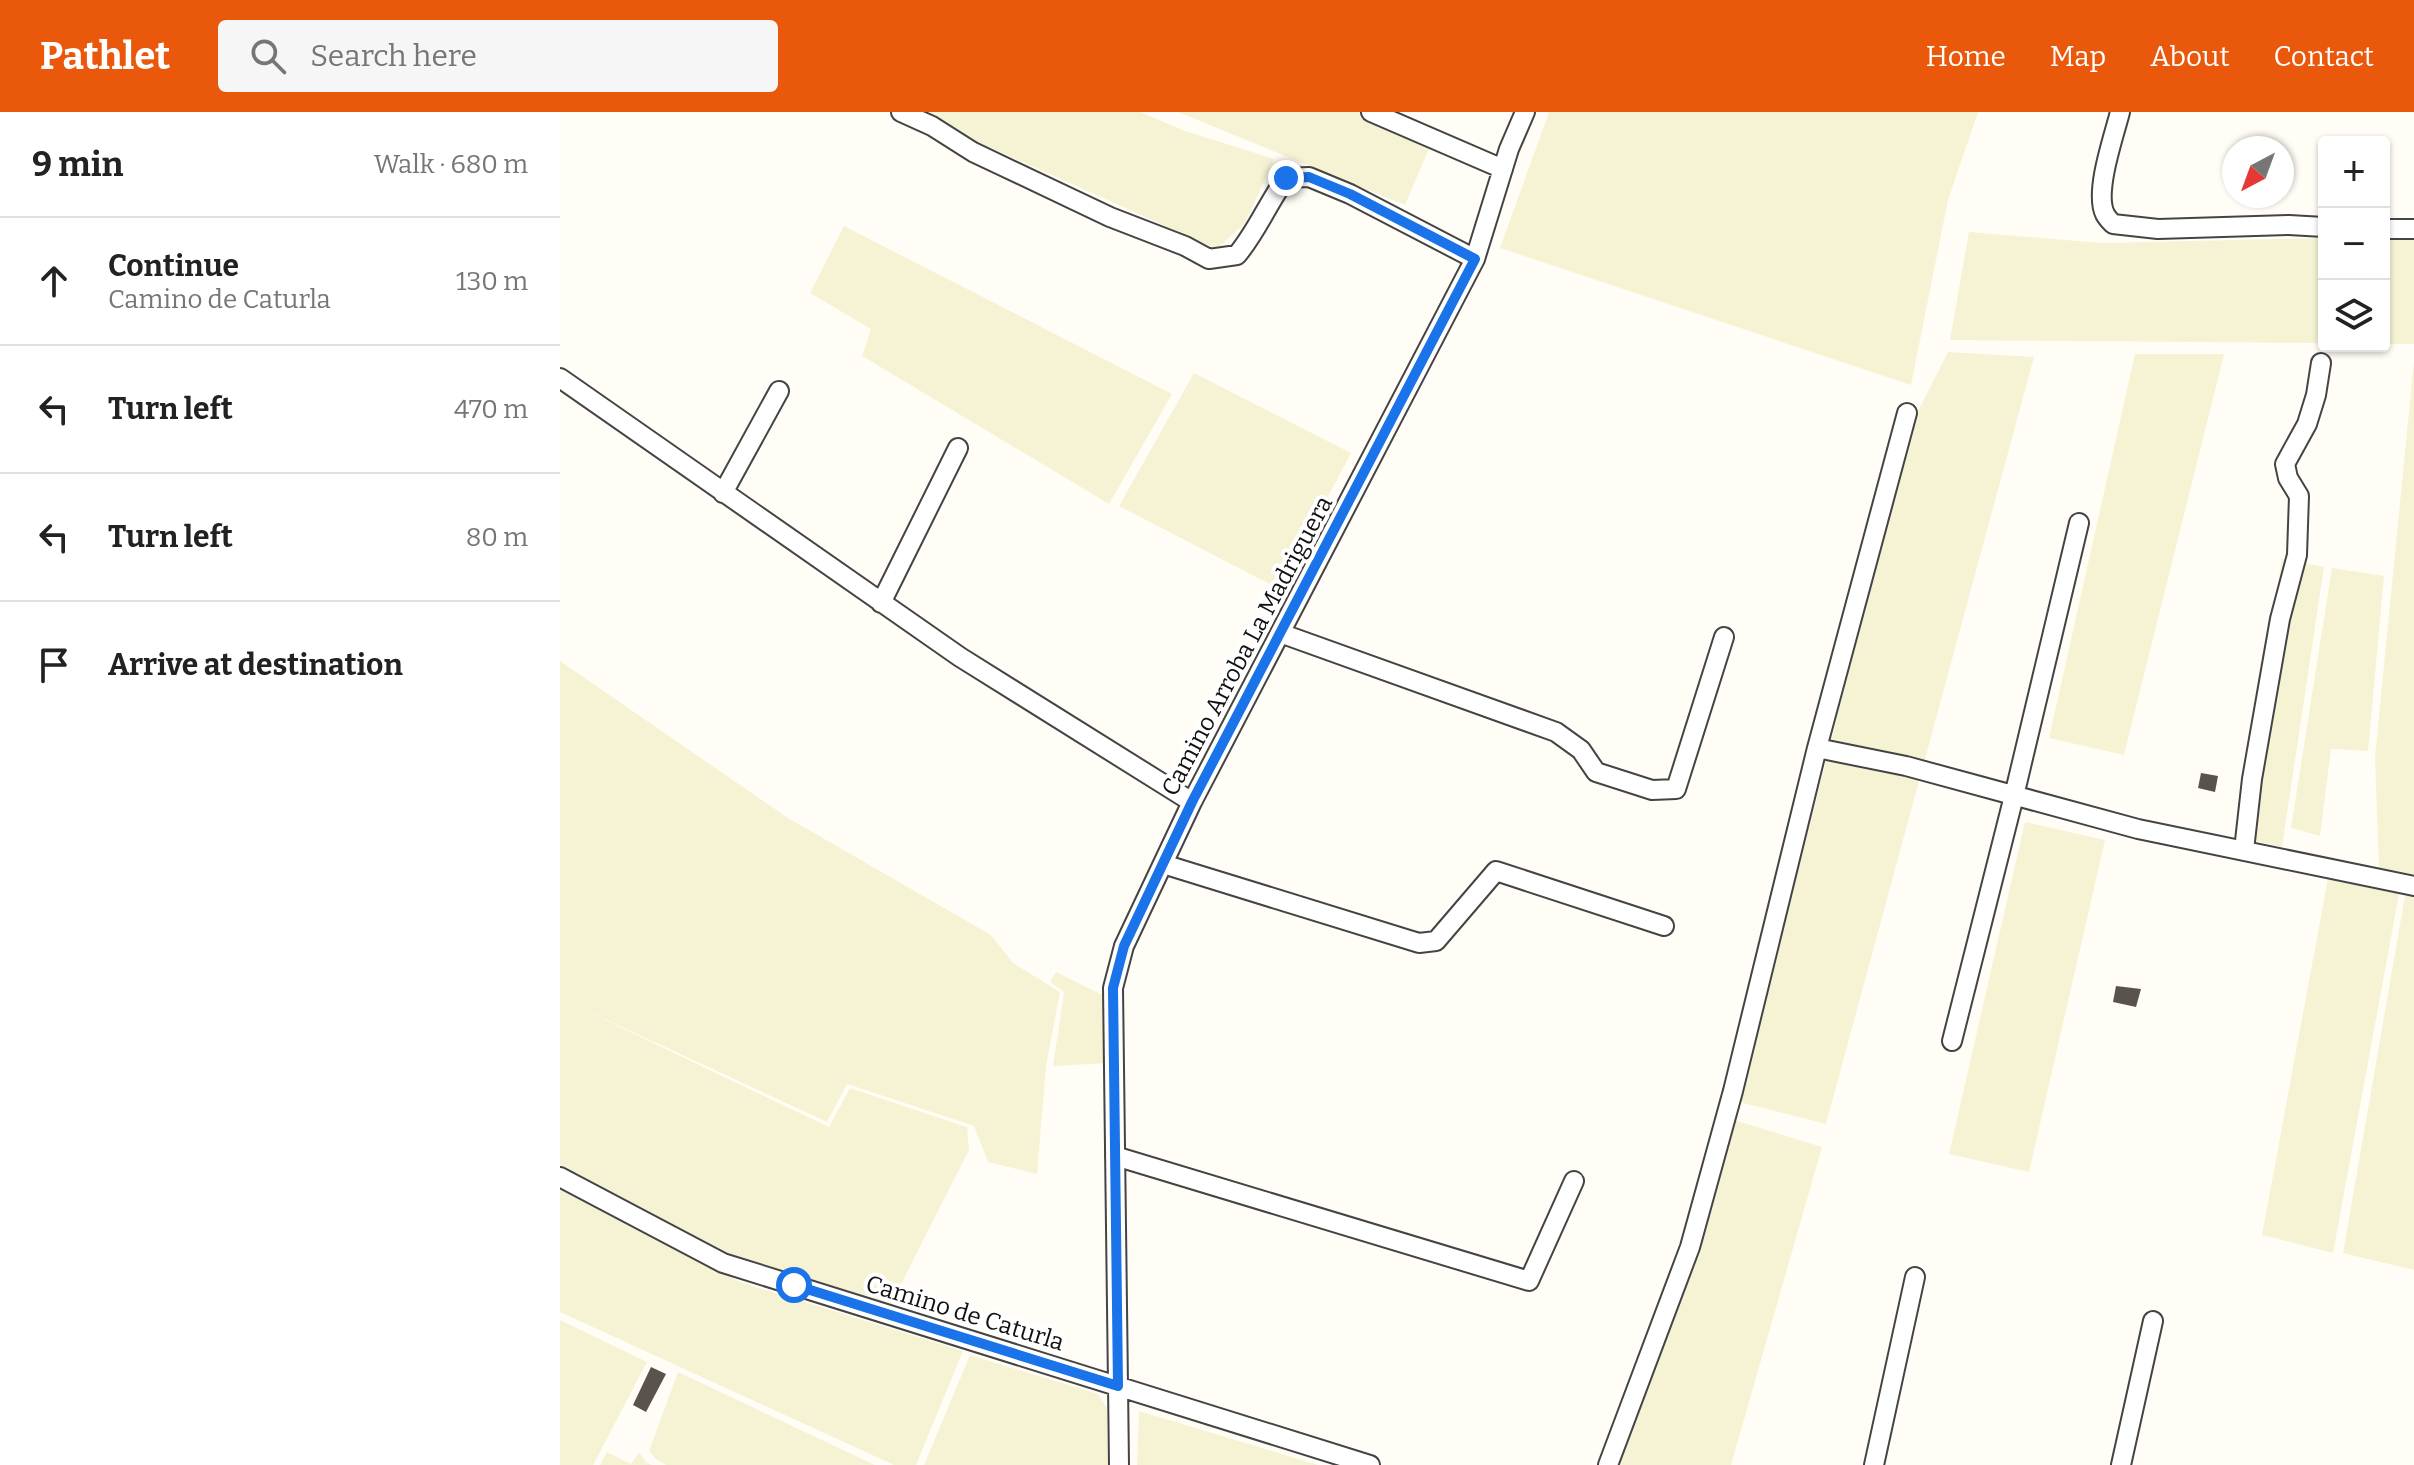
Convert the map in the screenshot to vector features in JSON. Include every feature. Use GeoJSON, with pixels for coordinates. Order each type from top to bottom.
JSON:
{"type":"FeatureCollection","features":[{"type":"Feature","properties":{"kind":"street"},"geometry":{"type":"LineString","coordinates":[[901,112],[932,126],[973,152],[1110,217],[1185,246],[1209,259],[1237,255],[1252,237],[1286,178],[1309,177],[1350,194],[1475,259]]}},
{"type":"Feature","properties":{"kind":"street"},"geometry":{"type":"LineString","coordinates":[[1371,112],[1503,169]]}},
{"type":"Feature","properties":{"kind":"street","name":"Camino Arroba La Madriguera"},"geometry":{"type":"LineString","coordinates":[[1119,1465],[1113,988],[1124,946],[1192,802],[1475,259],[1503,169],[1525,112]]}},
{"type":"Feature","properties":{"kind":"street"},"geometry":{"type":"LineString","coordinates":[[2120,112],[2102,198],[2105,213],[2113,224],[2158,229],[2318,227]]}},
{"type":"Feature","properties":{"kind":"street"},"geometry":{"type":"LineString","coordinates":[[2390,229],[2414,229]]}},
{"type":"Feature","properties":{"kind":"street"},"geometry":{"type":"LineString","coordinates":[[2244,850],[2252,779],[2280,619],[2297,555],[2299,496],[2288,478],[2285,464],[2307,424],[2321,363]]}},
{"type":"Feature","properties":{"kind":"street"},"geometry":{"type":"LineString","coordinates":[[560,378],[960,657],[1192,802]]}},
{"type":"Feature","properties":{"kind":"street"},"geometry":{"type":"LineString","coordinates":[[723,493],[779,391]]}},
{"type":"Feature","properties":{"kind":"street"},"geometry":{"type":"LineString","coordinates":[[1608,1465],[1690,1247],[1733,1091],[1817,748],[1907,413]]}},
{"type":"Feature","properties":{"kind":"street"},"geometry":{"type":"LineString","coordinates":[[881,603],[958,448]]}},
{"type":"Feature","properties":{"kind":"street"},"geometry":{"type":"LineString","coordinates":[[1952,1041],[2079,523]]}},
{"type":"Feature","properties":{"kind":"street"},"geometry":{"type":"LineString","coordinates":[[1280,633],[1556,732],[1581,750],[1596,772],[1652,790],[1676,789],[1724,637]]}},
{"type":"Feature","properties":{"kind":"street"},"geometry":{"type":"LineString","coordinates":[[1817,748],[1906,766],[2138,829],[2414,886]]}},
{"type":"Feature","properties":{"kind":"street"},"geometry":{"type":"LineString","coordinates":[[1163,864],[1419,943],[1436,941],[1496,871],[1664,926]]}},
{"type":"Feature","properties":{"kind":"street"},"geometry":{"type":"LineString","coordinates":[[1115,1156],[1529,1281],[1574,1181]]}},
{"type":"Feature","properties":{"kind":"street","name":"Camino de Caturla"},"geometry":{"type":"LineString","coordinates":[[560,1177],[723,1263],[1370,1465]]}},
{"type":"Feature","properties":{"kind":"street"},"geometry":{"type":"LineString","coordinates":[[1874,1465],[1915,1277]]}},
{"type":"Feature","properties":{"kind":"street"},"geometry":{"type":"LineString","coordinates":[[2121,1465],[2153,1321]]}},
{"type":"Feature","properties":{"kind":"shaded area"},"geometry":{"type":"Polygon","coordinates":[[[911,112],[1140,112],[1185,131],[1274,159],[1245,223],[1217,249],[911,112]]]}},
{"type":"Feature","properties":{"kind":"shaded area"},"geometry":{"type":"Polygon","coordinates":[[[1178,112],[1358,112],[1431,144],[1405,205],[1178,112]]]}},
{"type":"Feature","properties":{"kind":"shaded area"},"geometry":{"type":"Polygon","coordinates":[[[1549,112],[1978,112],[1948,200],[1911,385],[1500,248],[1549,112]]]}},
{"type":"Feature","properties":{"kind":"shaded area"},"geometry":{"type":"Polygon","coordinates":[[[844,226],[1172,394],[1109,504],[862,356],[871,329],[810,293],[844,226]]]}},
{"type":"Feature","properties":{"kind":"shaded area"},"geometry":{"type":"Polygon","coordinates":[[[1969,232],[2102,243],[2318,238],[2318,343],[1950,340],[1969,232]]]}},
{"type":"Feature","properties":{"kind":"shaded area"},"geometry":{"type":"Polygon","coordinates":[[[2390,238],[2414,238],[2414,344],[2390,344],[2390,238]]]}},
{"type":"Feature","properties":{"kind":"shaded area"},"geometry":{"type":"Polygon","coordinates":[[[1948,352],[2034,357],[1826,1124],[1739,1102],[1913,421],[1948,352]]]}},
{"type":"Feature","properties":{"kind":"shaded area"},"geometry":{"type":"Polygon","coordinates":[[[2135,354],[2224,354],[2124,755],[2049,738],[2135,354]]]}},
{"type":"Feature","properties":{"kind":"shaded area"},"geometry":{"type":"Polygon","coordinates":[[[2414,361],[2414,874],[2379,869],[2375,757],[2414,361]]]}},
{"type":"Feature","properties":{"kind":"shaded area"},"geometry":{"type":"Polygon","coordinates":[[[1194,373],[1351,453],[1279,589],[1119,506],[1194,373]]]}},
{"type":"Feature","properties":{"kind":"shaded area"},"geometry":{"type":"Polygon","coordinates":[[[2282,559],[2324,567],[2282,847],[2237,837],[2282,559]]]}},
{"type":"Feature","properties":{"kind":"shaded area"},"geometry":{"type":"Polygon","coordinates":[[[2332,568],[2384,576],[2368,751],[2331,749],[2320,836],[2291,828],[2332,568]]]}},
{"type":"Feature","properties":{"kind":"shaded area"},"geometry":{"type":"Polygon","coordinates":[[[560,661],[788,818],[991,935],[1013,963],[1060,992],[1046,1066],[1037,1174],[988,1162],[974,1126],[847,1084],[827,1122],[574,1005],[829,1127],[850,1088],[967,1127],[969,1150],[890,1306],[727,1253],[560,1165],[560,661]]]}},
{"type":"Feature","properties":{"kind":"shaded area"},"geometry":{"type":"Polygon","coordinates":[[[2025,822],[2105,840],[2029,1172],[1949,1154],[2025,822]]]}},
{"type":"Feature","properties":{"kind":"shaded area"},"geometry":{"type":"Polygon","coordinates":[[[2328,878],[2399,894],[2333,1253],[2262,1235],[2328,878]]]}},
{"type":"Feature","properties":{"kind":"shaded area"},"geometry":{"type":"Polygon","coordinates":[[[2405,896],[2414,897],[2414,1270],[2343,1253],[2405,896]]]}},
{"type":"Feature","properties":{"kind":"shaded area"},"geometry":{"type":"Polygon","coordinates":[[[1056,972],[1104,996],[1107,1063],[1053,1066],[1064,992],[1050,982],[1056,972]]]}},
{"type":"Feature","properties":{"kind":"shaded area"},"geometry":{"type":"Polygon","coordinates":[[[1734,1120],[1822,1147],[1731,1465],[1616,1465],[1734,1120]]]}},
{"type":"Feature","properties":{"kind":"shaded area"},"geometry":{"type":"Polygon","coordinates":[[[560,1190],[740,1282],[963,1351],[916,1465],[894,1465],[560,1312],[560,1190]]]}},
{"type":"Feature","properties":{"kind":"shaded area"},"geometry":{"type":"Polygon","coordinates":[[[560,1320],[647,1362],[593,1465],[560,1465],[560,1320]]]}},
{"type":"Feature","properties":{"kind":"shaded area"},"geometry":{"type":"Polygon","coordinates":[[[970,1355],[1098,1394],[1107,1408],[1108,1465],[924,1465],[970,1355]]]}},
{"type":"Feature","properties":{"kind":"shaded area"},"geometry":{"type":"Polygon","coordinates":[[[678,1372],[875,1465],[666,1465],[649,1451],[678,1372]]]}},
{"type":"Feature","properties":{"kind":"shaded area"},"geometry":{"type":"Polygon","coordinates":[[[1139,1411],[1318,1465],[1137,1465],[1139,1411]]]}},
{"type":"Feature","properties":{"kind":"shaded area"},"geometry":{"type":"Polygon","coordinates":[[[607,1452],[631,1464],[639,1452],[652,1465],[600,1465],[607,1452]]]}},
{"type":"Feature","properties":{"kind":"building"},"geometry":{"type":"Polygon","coordinates":[[[2201,773],[2218,776],[2215,792],[2198,788],[2201,773]]]}},
{"type":"Feature","properties":{"kind":"building"},"geometry":{"type":"Polygon","coordinates":[[[2116,986],[2141,989],[2136,1007],[2113,1002],[2116,986]]]}},
{"type":"Feature","properties":{"kind":"building"},"geometry":{"type":"Polygon","coordinates":[[[651,1367],[666,1374],[646,1412],[633,1405],[651,1367]]]}},
{"type":"Feature","properties":{"kind":"route"},"geometry":{"type":"LineString","coordinates":[[794,1285],[1118,1386],[1113,988],[1124,946],[1192,802],[1475,259],[1350,194],[1309,177],[1286,178]]}}]}
